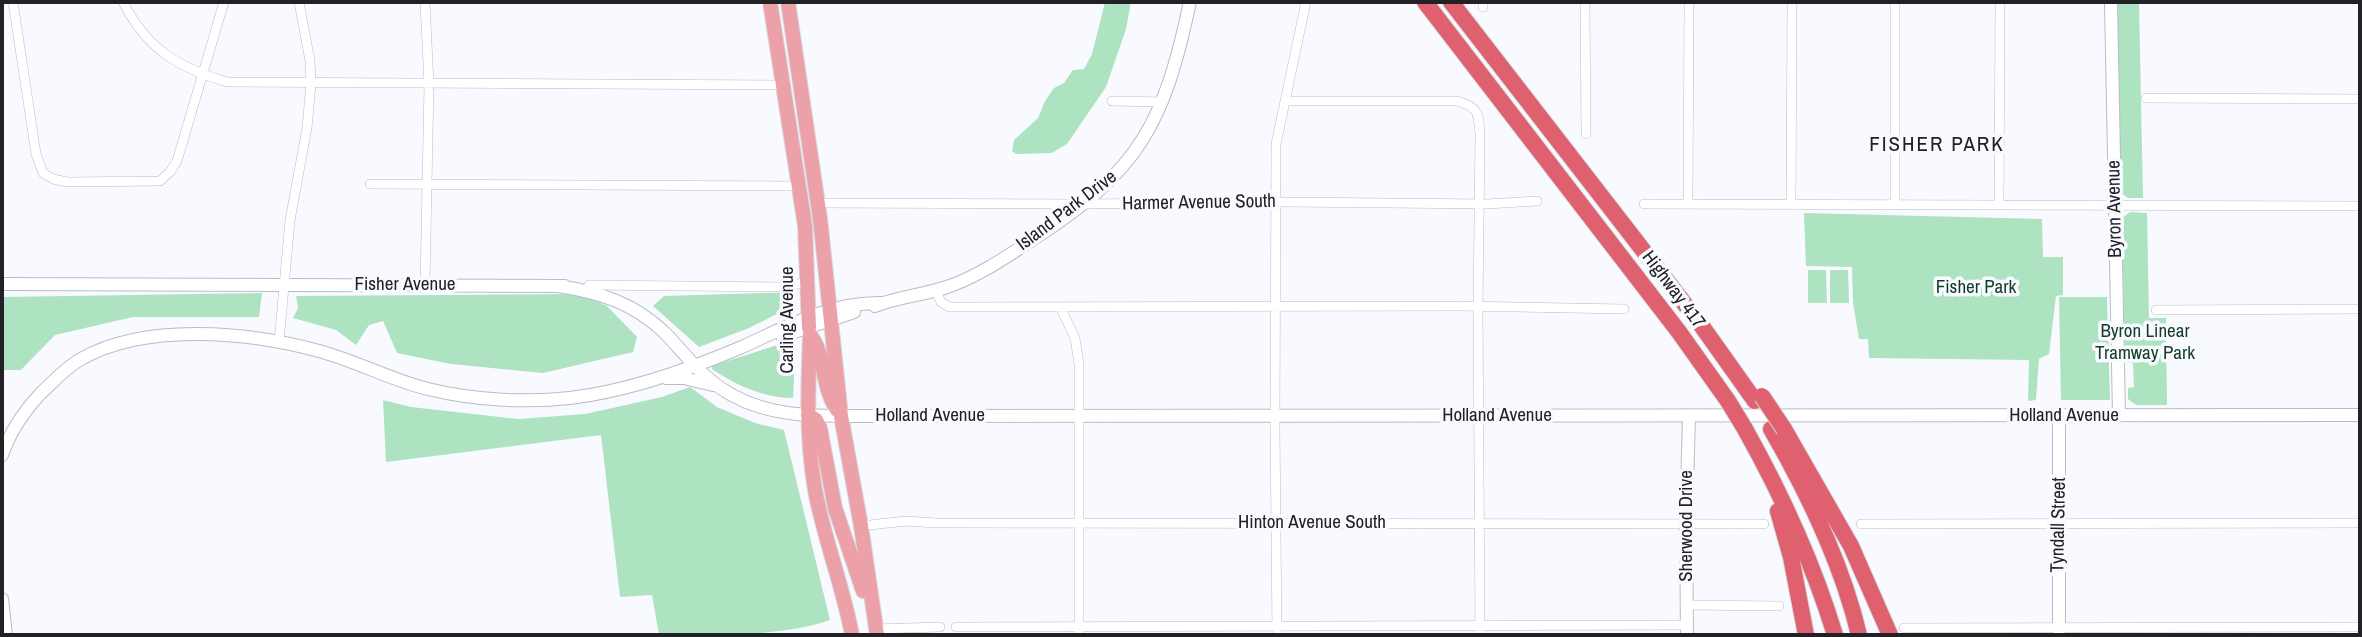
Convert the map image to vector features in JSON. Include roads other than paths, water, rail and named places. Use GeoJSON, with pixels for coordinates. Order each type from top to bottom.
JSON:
{"type":"FeatureCollection","features":[{"type":"Feature","properties":{"kind":"highway","name":"Highway 417"},"geometry":{"type":"LineString","coordinates":[[1425,2],[1679,332],[1728,401],[1768,471],[1819,582],[1835,635]]}},
{"type":"Feature","properties":{"kind":"highway"},"geometry":{"type":"LineString","coordinates":[[1451,2],[1758,398],[1851,546],[1897,632]]}},
{"type":"Feature","properties":{"kind":"highway"},"geometry":{"type":"LineString","coordinates":[[1778,429],[1815,511],[1860,635]]}},
{"type":"Feature","properties":{"kind":"highway"},"geometry":{"type":"LineString","coordinates":[[1768,471],[1791,557],[1806,635]]}},
{"type":"Feature","properties":{"kind":"main road","name":"Carling Avenue"},"geometry":{"type":"LineString","coordinates":[[770,2],[805,226],[809,327],[808,415],[816,491],[852,635]]}},
{"type":"Feature","properties":{"kind":"main road","name":"Carling Avenue"},"geometry":{"type":"LineString","coordinates":[[788,2],[818,203],[841,416],[861,526],[876,632]]}},
{"type":"Feature","properties":{"kind":"main road"},"geometry":{"type":"LineString","coordinates":[[786,103],[803,100]]}},
{"type":"Feature","properties":{"kind":"main road"},"geometry":{"type":"LineString","coordinates":[[809,327],[819,347],[827,393],[841,416]]}},
{"type":"Feature","properties":{"kind":"main road"},"geometry":{"type":"LineString","coordinates":[[808,415],[816,420],[820,428],[835,508],[876,632]]}},
{"type":"Feature","properties":{"kind":"street"},"geometry":{"type":"LineString","coordinates":[[13,2],[36,154],[43,173],[53,179],[67,182],[160,181],[170,172],[177,161],[224,2]]}},
{"type":"Feature","properties":{"kind":"street"},"geometry":{"type":"LineString","coordinates":[[123,2],[139,28],[157,47],[182,66],[227,82],[783,85]]}},
{"type":"Feature","properties":{"kind":"street"},"geometry":{"type":"LineString","coordinates":[[279,342],[290,220],[307,128],[311,83],[310,61],[299,2]]}},
{"type":"Feature","properties":{"kind":"street"},"geometry":{"type":"LineString","coordinates":[[425,2],[429,84],[425,285]]}},
{"type":"Feature","properties":{"kind":"street","name":"Island Park Drive"},"geometry":{"type":"LineString","coordinates":[[2,455],[30,405],[64,370],[83,358],[148,337],[185,333],[227,334],[279,342],[348,360],[427,389],[506,400],[566,399],[620,389],[658,378],[741,347],[779,329],[809,327],[829,315],[864,303],[881,303],[936,291],[993,264],[1054,225],[1126,165],[1144,139],[1163,102],[1179,52],[1190,2]]}},
{"type":"Feature","properties":{"kind":"street"},"geometry":{"type":"LineString","coordinates":[[1277,631],[1276,145],[1306,2]]}},
{"type":"Feature","properties":{"kind":"street"},"geometry":{"type":"LineString","coordinates":[[1585,2],[1586,134]]}},
{"type":"Feature","properties":{"kind":"street"},"geometry":{"type":"LineString","coordinates":[[1688,203],[1689,2]]}},
{"type":"Feature","properties":{"kind":"street"},"geometry":{"type":"LineString","coordinates":[[1791,205],[1792,2]]}},
{"type":"Feature","properties":{"kind":"street"},"geometry":{"type":"LineString","coordinates":[[1895,2],[1895,205]]}},
{"type":"Feature","properties":{"kind":"street"},"geometry":{"type":"LineString","coordinates":[[1999,205],[2000,2]]}},
{"type":"Feature","properties":{"kind":"street","name":"Byron Avenue"},"geometry":{"type":"LineString","coordinates":[[2110,2],[2119,416]]}},
{"type":"Feature","properties":{"kind":"street"},"geometry":{"type":"LineString","coordinates":[[2146,99],[2360,99]]}},
{"type":"Feature","properties":{"kind":"street"},"geometry":{"type":"LineString","coordinates":[[1112,100],[1163,102]]}},
{"type":"Feature","properties":{"kind":"street"},"geometry":{"type":"LineString","coordinates":[[1285,101],[1457,101],[1474,107],[1478,112],[1480,631]]}},
{"type":"Feature","properties":{"kind":"street"},"geometry":{"type":"LineString","coordinates":[[370,184],[799,186]]}},
{"type":"Feature","properties":{"kind":"street","name":"Harmer Avenue South"},"geometry":{"type":"LineString","coordinates":[[818,203],[1537,201]]}},
{"type":"Feature","properties":{"kind":"street"},"geometry":{"type":"LineString","coordinates":[[1644,204],[2360,206]]}},
{"type":"Feature","properties":{"kind":"street","name":"Fisher Avenue"},"geometry":{"type":"LineString","coordinates":[[2,284],[782,287],[808,282]]}},
{"type":"Feature","properties":{"kind":"street","name":"Holland Avenue"},"geometry":{"type":"LineString","coordinates":[[589,285],[619,292],[635,300],[653,316],[694,366],[733,396],[760,407],[808,415],[2360,415]]}},
{"type":"Feature","properties":{"kind":"street","name":"Holland Avenue"},"geometry":{"type":"LineString","coordinates":[[558,286],[592,291],[615,299],[663,331]]}},
{"type":"Feature","properties":{"kind":"street"},"geometry":{"type":"LineString","coordinates":[[936,291],[946,306],[1478,306],[1624,309]]}},
{"type":"Feature","properties":{"kind":"street"},"geometry":{"type":"LineString","coordinates":[[1060,307],[1075,338],[1079,364],[1079,631]]}},
{"type":"Feature","properties":{"kind":"street"},"geometry":{"type":"LineString","coordinates":[[2156,310],[2360,309]]}},
{"type":"Feature","properties":{"kind":"street"},"geometry":{"type":"LineString","coordinates":[[658,378],[684,379],[717,386]]}},
{"type":"Feature","properties":{"kind":"street","name":"Sherwood Drive"},"geometry":{"type":"LineString","coordinates":[[1687,630],[1689,416]]}},
{"type":"Feature","properties":{"kind":"street","name":"Tyndall Street"},"geometry":{"type":"LineString","coordinates":[[2059,416],[2059,631]]}},
{"type":"Feature","properties":{"kind":"street","name":"Hinton Avenue South"},"geometry":{"type":"LineString","coordinates":[[861,526],[910,521],[1764,524]]}},
{"type":"Feature","properties":{"kind":"street"},"geometry":{"type":"LineString","coordinates":[[1861,524],[2360,523]]}},
{"type":"Feature","properties":{"kind":"street"},"geometry":{"type":"LineString","coordinates":[[2,599],[6,635]]}},
{"type":"Feature","properties":{"kind":"street"},"geometry":{"type":"LineString","coordinates":[[1687,605],[1779,606]]}},
{"type":"Feature","properties":{"kind":"street"},"geometry":{"type":"LineString","coordinates":[[876,632],[940,627]]}},
{"type":"Feature","properties":{"kind":"street"},"geometry":{"type":"LineString","coordinates":[[956,627],[1079,631],[1687,630]]}},
{"type":"Feature","properties":{"kind":"street"},"geometry":{"type":"LineString","coordinates":[[1897,632],[2360,627]]}},
{"type":"Feature","properties":{"kind":"district","name":"FISHER PARK"},"geometry":{"type":"Point","coordinates":[1937,145]}},
{"type":"Feature","properties":{"kind":"park label","name":"Fisher Park"},"geometry":{"type":"Point","coordinates":[1976,288]}},
{"type":"Feature","properties":{"kind":"park label","name":"Byron Linear Tramway Park"},"geometry":{"type":"Point","coordinates":[2145,343]}}]}
